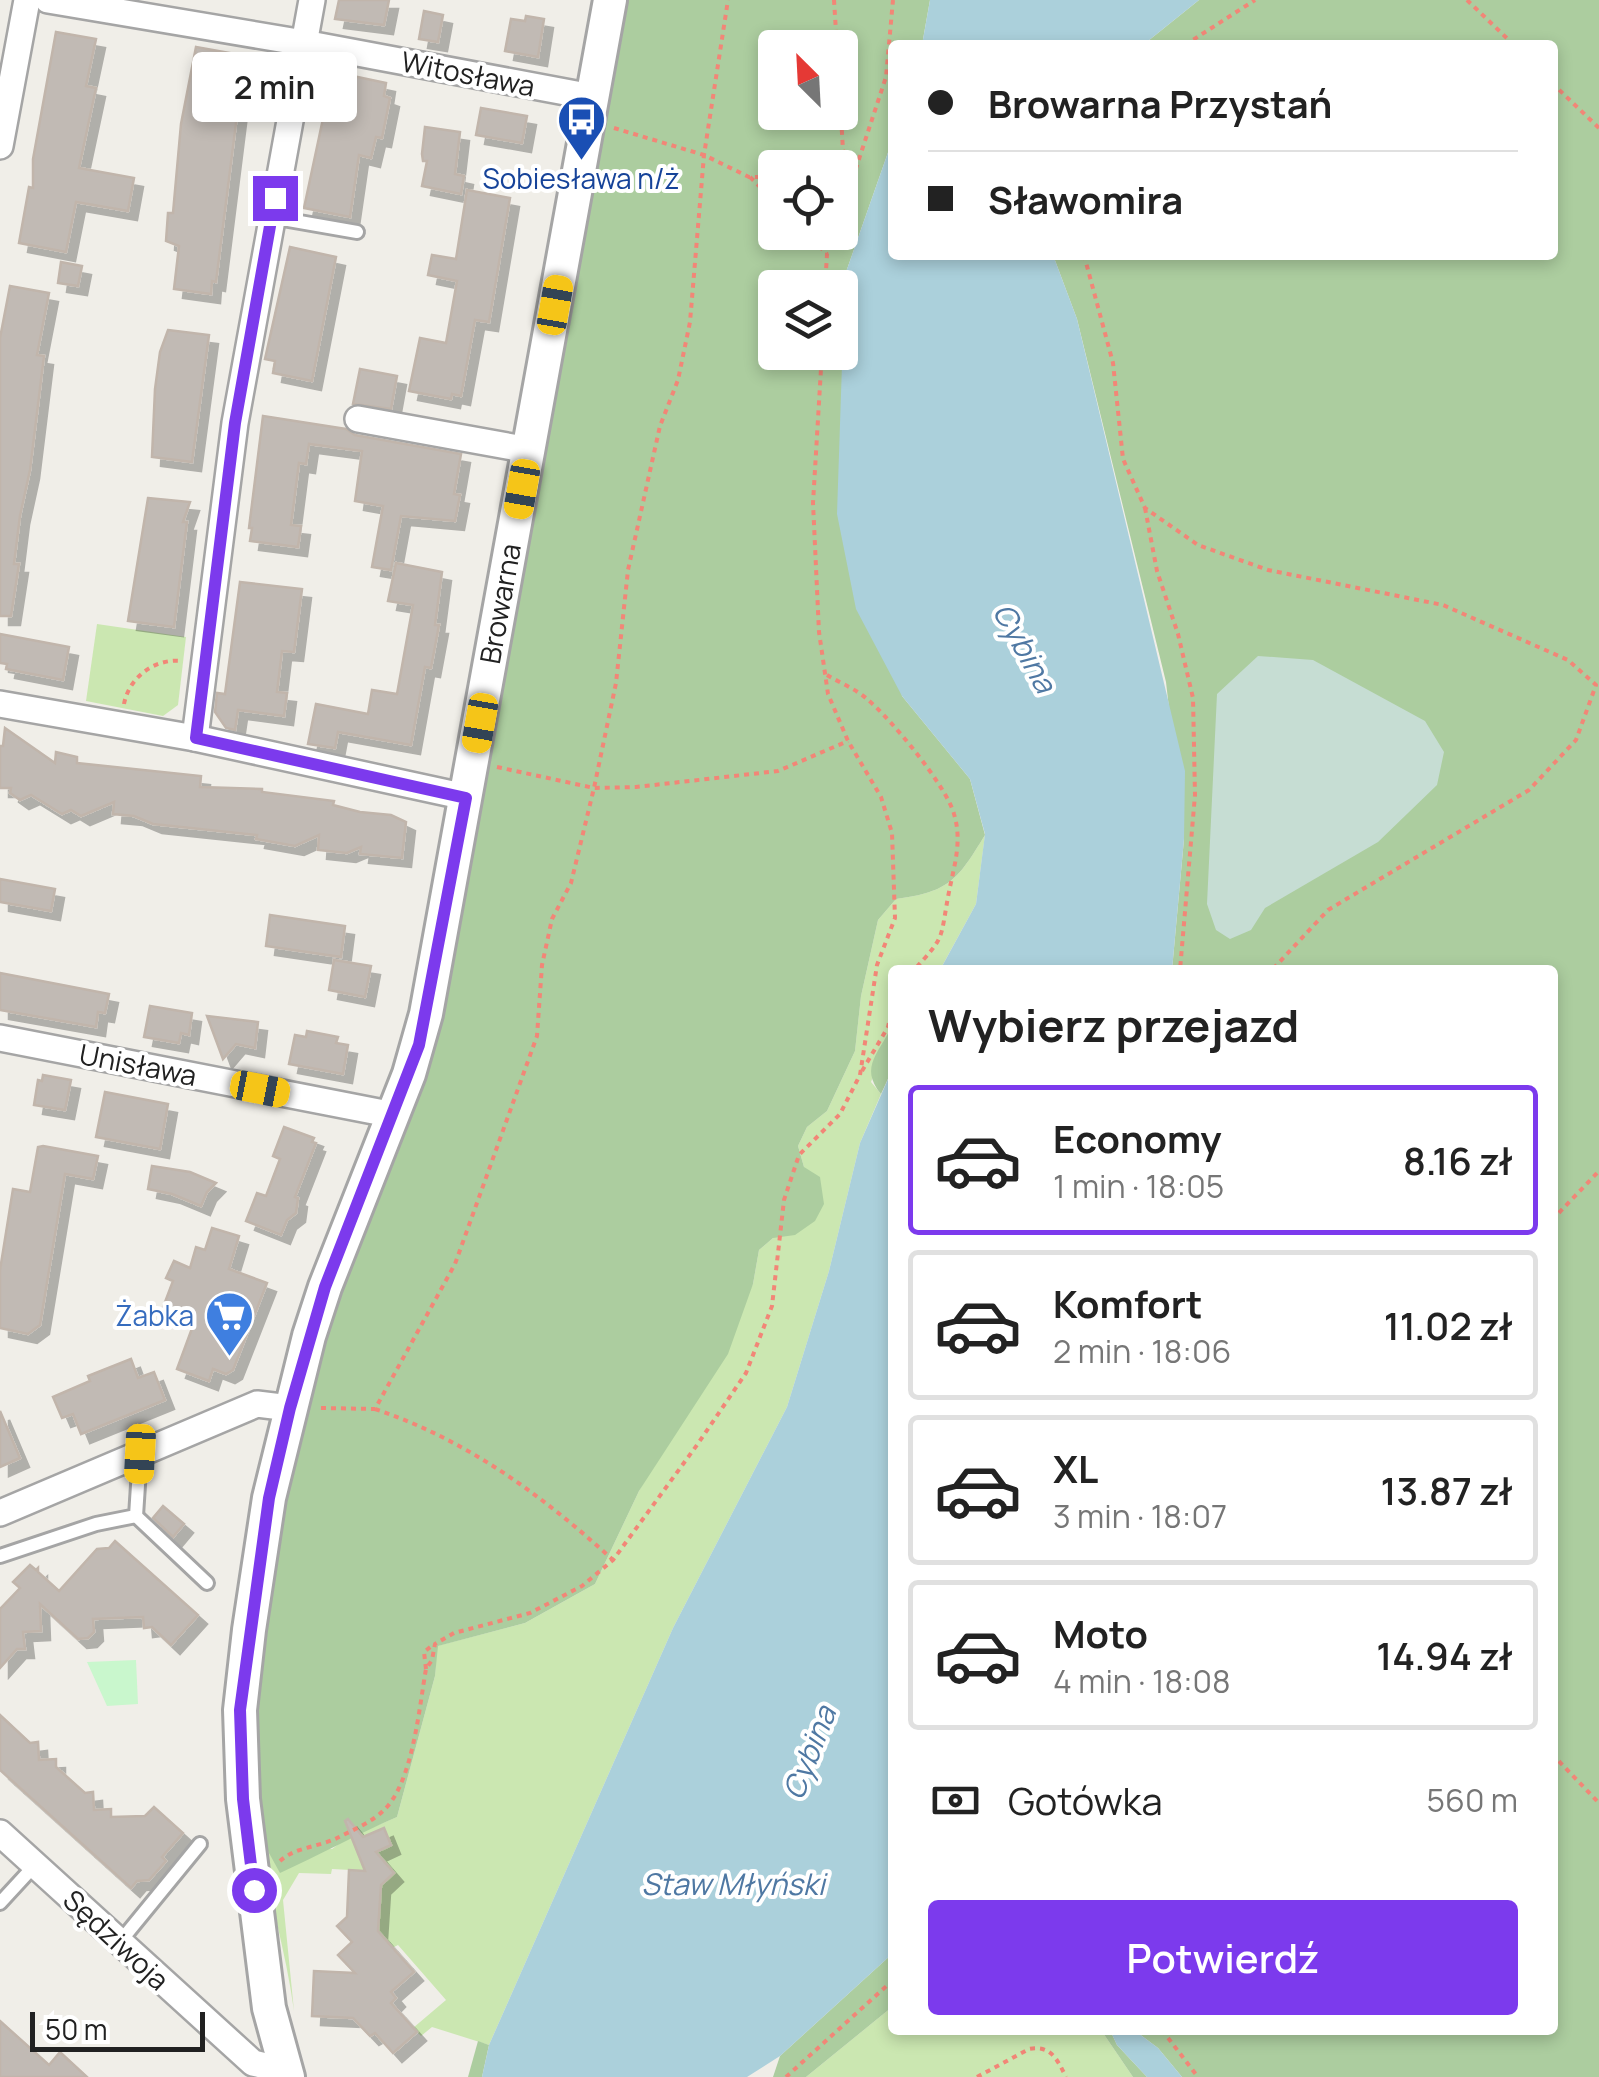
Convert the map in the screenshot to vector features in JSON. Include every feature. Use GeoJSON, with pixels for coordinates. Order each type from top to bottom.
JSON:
{"type":"FeatureCollection","features":[{"type":"Feature","properties":{"kind":"street"},"geometry":{"type":"LineString","coordinates":[[0,146],[27,0]]}},
{"type":"Feature","properties":{"kind":"street","name":"Witosława"},"geometry":{"type":"LineString","coordinates":[[48,0],[304,43],[590,109]]}},
{"type":"Feature","properties":{"kind":"street"},"geometry":{"type":"LineString","coordinates":[[196,738],[235,423],[312,0]]}},
{"type":"Feature","properties":{"kind":"street","name":"Browarna"},"geometry":{"type":"LineString","coordinates":[[290,2073],[269,2008],[246,1834],[239,1740],[262,1542],[290,1408],[325,1287],[394,1115],[426,1014],[610,0]]}},
{"type":"Feature","properties":{"kind":"street"},"geometry":{"type":"LineString","coordinates":[[358,419],[529,450]]}},
{"type":"Feature","properties":{"kind":"street"},"geometry":{"type":"LineString","coordinates":[[0,704],[196,738],[466,798]]}},
{"type":"Feature","properties":{"kind":"street","name":"Unisława"},"geometry":{"type":"LineString","coordinates":[[1,1047],[394,1115]]}},
{"type":"Feature","properties":{"kind":"street"},"geometry":{"type":"LineString","coordinates":[[0,1513],[257,1404],[290,1408]]}},
{"type":"Feature","properties":{"kind":"street","name":"Sędziwoja"},"geometry":{"type":"LineString","coordinates":[[0,1834],[120,1943],[248,2070],[290,2073]]}},
{"type":"Feature","properties":{"kind":"lane"},"geometry":{"type":"LineString","coordinates":[[272,217],[357,232]]}},
{"type":"Feature","properties":{"kind":"lane"},"geometry":{"type":"LineString","coordinates":[[136,1516],[140,1454]]}},
{"type":"Feature","properties":{"kind":"lane"},"geometry":{"type":"LineString","coordinates":[[0,1556],[96,1524],[136,1516]]}},
{"type":"Feature","properties":{"kind":"lane"},"geometry":{"type":"LineString","coordinates":[[136,1516],[207,1583]]}},
{"type":"Feature","properties":{"kind":"lane"},"geometry":{"type":"LineString","coordinates":[[120,1943],[200,1844]]}},
{"type":"Feature","properties":{"kind":"lane"},"geometry":{"type":"LineString","coordinates":[[0,1903],[35,1865]]}},
{"type":"Feature","properties":{"kind":"path"},"geometry":{"type":"LineString","coordinates":[[375,1409],[455,1264],[537,1036],[542,965],[552,919],[571,884],[594,788],[616,683],[628,570],[660,426],[678,380],[690,322],[704,155],[728,0]]}},
{"type":"Feature","properties":{"kind":"path"},"geometry":{"type":"LineString","coordinates":[[834,0],[836,30]]}},
{"type":"Feature","properties":{"kind":"path"},"geometry":{"type":"LineString","coordinates":[[889,40],[892,0]]}},
{"type":"Feature","properties":{"kind":"path"},"geometry":{"type":"LineString","coordinates":[[1193,40],[1255,0]]}},
{"type":"Feature","properties":{"kind":"path"},"geometry":{"type":"LineString","coordinates":[[1468,0],[1509,40]]}},
{"type":"Feature","properties":{"kind":"path"},"geometry":{"type":"LineString","coordinates":[[858,163],[886,77],[888,51]]}},
{"type":"Feature","properties":{"kind":"path"},"geometry":{"type":"LineString","coordinates":[[1558,89],[1599,128]]}},
{"type":"Feature","properties":{"kind":"path"},"geometry":{"type":"LineString","coordinates":[[590,109],[704,155],[749,177],[758,186]]}},
{"type":"Feature","properties":{"kind":"path"},"geometry":{"type":"LineString","coordinates":[[749,177],[758,177]]}},
{"type":"Feature","properties":{"kind":"path"},"geometry":{"type":"LineString","coordinates":[[823,250],[827,254]]}},
{"type":"Feature","properties":{"kind":"path"},"geometry":{"type":"LineString","coordinates":[[827,270],[828,250]]}},
{"type":"Feature","properties":{"kind":"path"},"geometry":{"type":"LineString","coordinates":[[1085,260],[1113,362],[1123,458],[1145,508],[1157,571],[1178,634],[1193,698],[1195,794],[1180,965]]}},
{"type":"Feature","properties":{"kind":"path"},"geometry":{"type":"LineString","coordinates":[[821,370],[813,503],[819,632],[828,694],[848,740],[881,797],[892,834],[895,918],[877,965],[860,1075]]}},
{"type":"Feature","properties":{"kind":"path"},"geometry":{"type":"LineString","coordinates":[[1145,508],[1198,544],[1268,570],[1442,605],[1568,660],[1597,687],[1576,740],[1530,790],[1328,910],[1277,965]]}},
{"type":"Feature","properties":{"kind":"path"},"geometry":{"type":"LineString","coordinates":[[123,708],[126,692],[142,674],[164,661],[183,661]]}},
{"type":"Feature","properties":{"kind":"path"},"geometry":{"type":"LineString","coordinates":[[825,674],[866,698],[924,765],[954,814],[957,860],[944,929],[938,945],[919,965]]}},
{"type":"Feature","properties":{"kind":"path"},"geometry":{"type":"LineString","coordinates":[[473,762],[594,788],[778,771],[848,740]]}},
{"type":"Feature","properties":{"kind":"path"},"geometry":{"type":"LineString","coordinates":[[276,1874],[288,1854],[330,1842],[364,1824],[384,1811],[396,1796],[412,1747],[426,1669],[435,1644],[454,1633],[530,1614],[582,1586],[613,1560],[698,1445],[746,1373],[772,1306],[784,1200],[799,1155],[840,1114],[888,1027]]}},
{"type":"Feature","properties":{"kind":"path"},"geometry":{"type":"LineString","coordinates":[[1558,1214],[1599,1171]]}},
{"type":"Feature","properties":{"kind":"path"},"geometry":{"type":"LineString","coordinates":[[290,1408],[375,1409],[417,1425],[507,1473],[567,1517],[613,1560]]}},
{"type":"Feature","properties":{"kind":"path"},"geometry":{"type":"LineString","coordinates":[[1558,1760],[1599,1803]]}},
{"type":"Feature","properties":{"kind":"path"},"geometry":{"type":"LineString","coordinates":[[786,2077],[888,1985]]}},
{"type":"Feature","properties":{"kind":"path"},"geometry":{"type":"LineString","coordinates":[[1166,2035],[1198,2077]]}},
{"type":"Feature","properties":{"kind":"path"},"geometry":{"type":"LineString","coordinates":[[977,2077],[1038,2048],[1055,2056],[1066,2077]]}},
{"type":"Feature","properties":{"kind":"green space"},"geometry":{"type":"Polygon","coordinates":[[[621,0],[930,0],[923,40],[888,40],[888,152],[858,238],[858,150],[758,150],[758,250],[854,250],[847,270],[758,270],[758,370],[858,370],[902,696],[970,779],[985,835],[951,881],[929,892],[896,899],[878,920],[861,996],[855,1051],[827,1111],[807,1127],[798,1146],[804,1167],[820,1177],[824,1204],[815,1221],[795,1235],[773,1238],[759,1250],[753,1284],[728,1354],[639,1491],[595,1584],[525,1623],[438,1646],[435,1676],[397,1817],[280,1873],[258,1833],[252,1765],[261,1624],[300,1413],[361,1223],[368,1225],[399,1150],[392,1146],[608,75],[615,75],[627,2],[621,0]]]}},
{"type":"Feature","properties":{"kind":"green space"},"geometry":{"type":"Polygon","coordinates":[[[1199,0],[1599,0],[1599,2077],[1182,2077],[1158,2048],[1141,2035],[1558,2035],[1558,965],[1172,965],[1184,839],[1166,682],[1077,319],[1055,260],[1558,260],[1558,40],[1149,40],[1199,0]]]}},
{"type":"Feature","properties":{"kind":"green space"},"geometry":{"type":"Polygon","coordinates":[[[97,624],[186,637],[178,705],[163,716],[86,701],[97,624]]]}},
{"type":"Feature","properties":{"kind":"green space"},"geometry":{"type":"Polygon","coordinates":[[[1258,656],[1313,660],[1425,721],[1444,752],[1437,785],[1378,842],[1265,908],[1251,930],[1230,939],[1216,930],[1207,904],[1217,694],[1258,656]]]}},
{"type":"Feature","properties":{"kind":"green space"},"geometry":{"type":"Polygon","coordinates":[[[985,835],[976,904],[943,965],[888,965],[888,1036],[871,1082],[881,1094],[860,1143],[829,1271],[787,1407],[673,1628],[489,2045],[432,2027],[421,2036],[413,2028],[446,2000],[398,1945],[392,1948],[371,1943],[369,1871],[332,1869],[331,1874],[299,1873],[283,1900],[294,2011],[258,1833],[332,1849],[347,1838],[397,1817],[435,1676],[437,1646],[525,1623],[595,1584],[639,1491],[753,1284],[759,1250],[773,1238],[804,1167],[798,1146],[807,1127],[827,1111],[855,1051],[861,996],[878,920],[896,899],[941,887],[967,863],[985,835]]]}},
{"type":"Feature","properties":{"kind":"green space"},"geometry":{"type":"Polygon","coordinates":[[[888,1033],[888,1079],[881,1094],[871,1075],[874,1059],[888,1033]]]}},
{"type":"Feature","properties":{"kind":"green space"},"geometry":{"type":"Polygon","coordinates":[[[136,1660],[138,1704],[107,1706],[87,1662],[136,1660]]]}},
{"type":"Feature","properties":{"kind":"green space"},"geometry":{"type":"Polygon","coordinates":[[[888,1958],[888,2010],[806,2077],[773,2077],[780,2056],[888,1958]]]}},
{"type":"Feature","properties":{"kind":"green space"},"geometry":{"type":"Polygon","coordinates":[[[888,2010],[888,2035],[1104,2035],[1133,2077],[806,2077],[888,2010]]]}},
{"type":"Feature","properties":{"kind":"green space"},"geometry":{"type":"Polygon","coordinates":[[[1104,2035],[1112,2035],[1147,2077],[1133,2077],[1104,2035]]]}},
{"type":"Feature","properties":{"kind":"green space"},"geometry":{"type":"Polygon","coordinates":[[[478,2041],[489,2045],[482,2077],[468,2077],[478,2041]]]}},
{"type":"Feature","properties":{"kind":"water"},"geometry":{"type":"Polygon","coordinates":[[[930,0],[1199,0],[1149,40],[923,40],[930,0]]]}},
{"type":"Feature","properties":{"kind":"water","name":"Cybina"},"geometry":{"type":"Polygon","coordinates":[[[888,152],[888,260],[1055,260],[1077,319],[1185,771],[1184,839],[1172,965],[943,965],[976,904],[985,834],[970,779],[902,696],[856,609],[837,514],[842,370],[858,370],[858,270],[847,270],[854,250],[858,250],[858,238],[888,152]]]}},
{"type":"Feature","properties":{"kind":"water","name":"Staw Młyński"},"geometry":{"type":"Polygon","coordinates":[[[888,1079],[888,1958],[780,2056],[747,2077],[482,2077],[489,2045],[673,1628],[787,1407],[829,1271],[860,1143],[888,1079]]]}},
{"type":"Feature","properties":{"kind":"water"},"geometry":{"type":"Polygon","coordinates":[[[1112,2035],[1141,2035],[1158,2048],[1182,2077],[1147,2077],[1112,2035]]]}},
{"type":"Feature","properties":{"kind":"building"},"geometry":{"type":"Polygon","coordinates":[[[339,0],[389,0],[384,25],[335,19],[339,0]]]}},
{"type":"Feature","properties":{"kind":"building"},"geometry":{"type":"Polygon","coordinates":[[[424,11],[443,15],[438,42],[419,39],[424,11]]]}},
{"type":"Feature","properties":{"kind":"building"},"geometry":{"type":"Polygon","coordinates":[[[526,16],[544,19],[538,57],[505,51],[511,19],[525,21],[526,16]]]}},
{"type":"Feature","properties":{"kind":"building"},"geometry":{"type":"Polygon","coordinates":[[[56,32],[96,39],[86,86],[96,88],[79,168],[134,178],[128,211],[76,202],[66,252],[19,243],[29,187],[33,188],[33,159],[56,32]]]}},
{"type":"Feature","properties":{"kind":"building"},"geometry":{"type":"Polygon","coordinates":[[[196,47],[252,57],[242,108],[238,107],[216,282],[212,281],[211,294],[174,289],[179,246],[166,241],[168,213],[173,213],[181,124],[196,47]]]}},
{"type":"Feature","properties":{"kind":"building"},"geometry":{"type":"Polygon","coordinates":[[[334,72],[386,83],[384,96],[390,98],[382,138],[376,137],[371,158],[359,155],[350,217],[304,208],[324,114],[319,113],[334,72]]]}},
{"type":"Feature","properties":{"kind":"building"},"geometry":{"type":"Polygon","coordinates":[[[481,108],[527,116],[522,143],[476,135],[481,108]]]}},
{"type":"Feature","properties":{"kind":"building"},"geometry":{"type":"Polygon","coordinates":[[[425,127],[460,132],[455,174],[464,176],[461,194],[422,186],[427,161],[423,161],[422,154],[425,127]]]}},
{"type":"Feature","properties":{"kind":"building"},"geometry":{"type":"Polygon","coordinates":[[[467,190],[510,198],[489,322],[475,320],[461,396],[452,394],[451,399],[409,391],[420,338],[446,343],[457,281],[428,275],[432,255],[456,259],[467,190]]]}},
{"type":"Feature","properties":{"kind":"building"},"geometry":{"type":"Polygon","coordinates":[[[290,247],[336,257],[312,381],[273,373],[275,361],[265,359],[290,247]]]}},
{"type":"Feature","properties":{"kind":"building"},"geometry":{"type":"Polygon","coordinates":[[[61,262],[82,266],[78,286],[58,283],[61,262]]]}},
{"type":"Feature","properties":{"kind":"building"},"geometry":{"type":"Polygon","coordinates":[[[10,286],[49,293],[37,355],[44,356],[14,564],[19,564],[11,616],[0,616],[0,338],[10,286]]]}},
{"type":"Feature","properties":{"kind":"building"},"geometry":{"type":"Polygon","coordinates":[[[168,330],[209,335],[192,462],[152,457],[155,389],[160,352],[168,330]]]}},
{"type":"Feature","properties":{"kind":"building"},"geometry":{"type":"Polygon","coordinates":[[[360,369],[397,376],[391,409],[353,404],[360,369]]]}},
{"type":"Feature","properties":{"kind":"building"},"geometry":{"type":"Polygon","coordinates":[[[263,416],[461,454],[454,494],[460,495],[455,521],[401,516],[391,570],[372,567],[383,506],[355,501],[362,451],[309,444],[306,464],[299,463],[291,525],[301,526],[298,547],[250,541],[263,416]]]}},
{"type":"Feature","properties":{"kind":"building"},"geometry":{"type":"Polygon","coordinates":[[[148,498],[190,502],[183,522],[187,522],[174,627],[128,621],[148,498]]]}},
{"type":"Feature","properties":{"kind":"building"},"geometry":{"type":"Polygon","coordinates":[[[396,563],[442,572],[435,625],[439,625],[431,668],[425,667],[411,745],[338,732],[335,748],[308,744],[316,704],[368,714],[372,690],[397,694],[413,605],[388,601],[396,563]]]}},
{"type":"Feature","properties":{"kind":"building"},"geometry":{"type":"Polygon","coordinates":[[[240,582],[302,589],[294,652],[282,651],[277,692],[287,693],[284,716],[238,710],[235,730],[226,728],[215,712],[217,693],[225,694],[240,582]]]}},
{"type":"Feature","properties":{"kind":"building"},"geometry":{"type":"Polygon","coordinates":[[[0,634],[69,647],[63,680],[6,669],[7,664],[0,663],[0,634]]]}},
{"type":"Feature","properties":{"kind":"building"},"geometry":{"type":"Polygon","coordinates":[[[5,728],[55,763],[56,752],[77,757],[77,763],[201,776],[200,787],[262,789],[334,801],[333,805],[360,812],[391,815],[406,822],[402,858],[360,854],[361,847],[347,853],[318,850],[319,835],[295,846],[256,839],[257,835],[153,824],[134,816],[113,814],[114,802],[81,816],[71,810],[62,814],[31,795],[20,800],[10,793],[11,788],[0,788],[0,746],[5,728]]]}},
{"type":"Feature","properties":{"kind":"building"},"geometry":{"type":"Polygon","coordinates":[[[0,879],[55,889],[51,911],[0,902],[0,879]]]}},
{"type":"Feature","properties":{"kind":"building"},"geometry":{"type":"Polygon","coordinates":[[[270,915],[345,926],[341,957],[266,946],[270,915]]]}},
{"type":"Feature","properties":{"kind":"building"},"geometry":{"type":"Polygon","coordinates":[[[334,960],[371,966],[365,997],[329,990],[334,960]]]}},
{"type":"Feature","properties":{"kind":"building"},"geometry":{"type":"Polygon","coordinates":[[[0,973],[109,994],[105,1013],[98,1012],[96,1027],[0,1010],[0,973]]]}},
{"type":"Feature","properties":{"kind":"building"},"geometry":{"type":"Polygon","coordinates":[[[150,1006],[192,1013],[189,1035],[181,1033],[179,1043],[144,1037],[150,1006]]]}},
{"type":"Feature","properties":{"kind":"building"},"geometry":{"type":"Polygon","coordinates":[[[207,1016],[258,1022],[255,1048],[236,1044],[223,1059],[207,1016]]]}},
{"type":"Feature","properties":{"kind":"building"},"geometry":{"type":"Polygon","coordinates":[[[307,1031],[338,1037],[336,1043],[348,1045],[343,1074],[289,1064],[295,1035],[306,1037],[307,1031]]]}},
{"type":"Feature","properties":{"kind":"building"},"geometry":{"type":"Polygon","coordinates":[[[43,1075],[71,1080],[65,1110],[34,1105],[38,1080],[42,1081],[43,1075]]]}},
{"type":"Feature","properties":{"kind":"building"},"geometry":{"type":"Polygon","coordinates":[[[105,1092],[168,1104],[160,1149],[96,1137],[105,1092]]]}},
{"type":"Feature","properties":{"kind":"building"},"geometry":{"type":"Polygon","coordinates":[[[284,1127],[314,1138],[312,1142],[316,1143],[295,1197],[296,1213],[287,1220],[281,1235],[246,1221],[257,1193],[266,1196],[280,1159],[273,1156],[284,1127]]]}},
{"type":"Feature","properties":{"kind":"building"},"geometry":{"type":"Polygon","coordinates":[[[38,1147],[98,1156],[93,1179],[65,1174],[40,1325],[28,1334],[0,1328],[0,1270],[13,1189],[30,1192],[38,1147]]]}},
{"type":"Feature","properties":{"kind":"building"},"geometry":{"type":"Polygon","coordinates":[[[152,1166],[190,1172],[216,1183],[201,1206],[148,1189],[152,1166]]]}},
{"type":"Feature","properties":{"kind":"building"},"geometry":{"type":"Polygon","coordinates":[[[212,1228],[239,1236],[229,1269],[267,1283],[233,1370],[226,1374],[213,1369],[209,1381],[177,1369],[194,1323],[162,1310],[173,1281],[166,1278],[174,1261],[190,1268],[196,1247],[205,1250],[212,1228]]]}},
{"type":"Feature","properties":{"kind":"building"},"geometry":{"type":"Polygon","coordinates":[[[131,1359],[138,1378],[154,1372],[165,1400],[81,1434],[73,1414],[62,1418],[53,1397],[90,1381],[88,1376],[131,1359]]]}},
{"type":"Feature","properties":{"kind":"building"},"geometry":{"type":"Polygon","coordinates":[[[0,1411],[20,1458],[0,1467],[0,1411]]]}},
{"type":"Feature","properties":{"kind":"building"},"geometry":{"type":"Polygon","coordinates":[[[163,1506],[184,1524],[173,1537],[153,1518],[163,1506]]]}},
{"type":"Feature","properties":{"kind":"building"},"geometry":{"type":"Polygon","coordinates":[[[115,1541],[198,1615],[171,1645],[152,1627],[144,1628],[143,1617],[93,1619],[94,1632],[88,1638],[78,1639],[40,1604],[41,1631],[23,1632],[25,1649],[17,1649],[0,1668],[0,1609],[20,1588],[13,1582],[30,1565],[38,1568],[59,1591],[97,1549],[109,1548],[115,1541]]]}},
{"type":"Feature","properties":{"kind":"building"},"geometry":{"type":"Polygon","coordinates":[[[0,1715],[30,1743],[38,1742],[39,1760],[56,1759],[56,1767],[85,1793],[93,1792],[94,1810],[111,1809],[111,1817],[145,1816],[154,1807],[183,1833],[149,1880],[137,1881],[131,1888],[0,1770],[0,1715]]]}},
{"type":"Feature","properties":{"kind":"building"},"geometry":{"type":"Polygon","coordinates":[[[348,1819],[363,1837],[384,1828],[391,1845],[376,1852],[394,1873],[381,1885],[378,1931],[414,1972],[391,1992],[396,1998],[391,2003],[417,2032],[393,2053],[375,2033],[370,2036],[353,2018],[312,2016],[314,1971],[355,1973],[338,1955],[352,1942],[337,1926],[347,1917],[349,1870],[365,1871],[345,1821],[348,1819]]]}},
{"type":"Feature","properties":{"kind":"building"},"geometry":{"type":"Polygon","coordinates":[[[0,2021],[49,2065],[60,2052],[87,2077],[0,2077],[0,2021]]]}},
{"type":"Feature","properties":{"kind":"place","name":"Sobiesława n/ż"},"geometry":{"type":"Point","coordinates":[581,162]}},
{"type":"Feature","properties":{"kind":"place","name":"Żabka"},"geometry":{"type":"Point","coordinates":[229,1358]}},
{"type":"Feature","properties":{"kind":"route"},"geometry":{"type":"LineString","coordinates":[[254,1890],[243,1799],[240,1710],[269,1498],[325,1287],[419,1045],[466,798],[196,738],[235,423],[275,198]]}}]}
